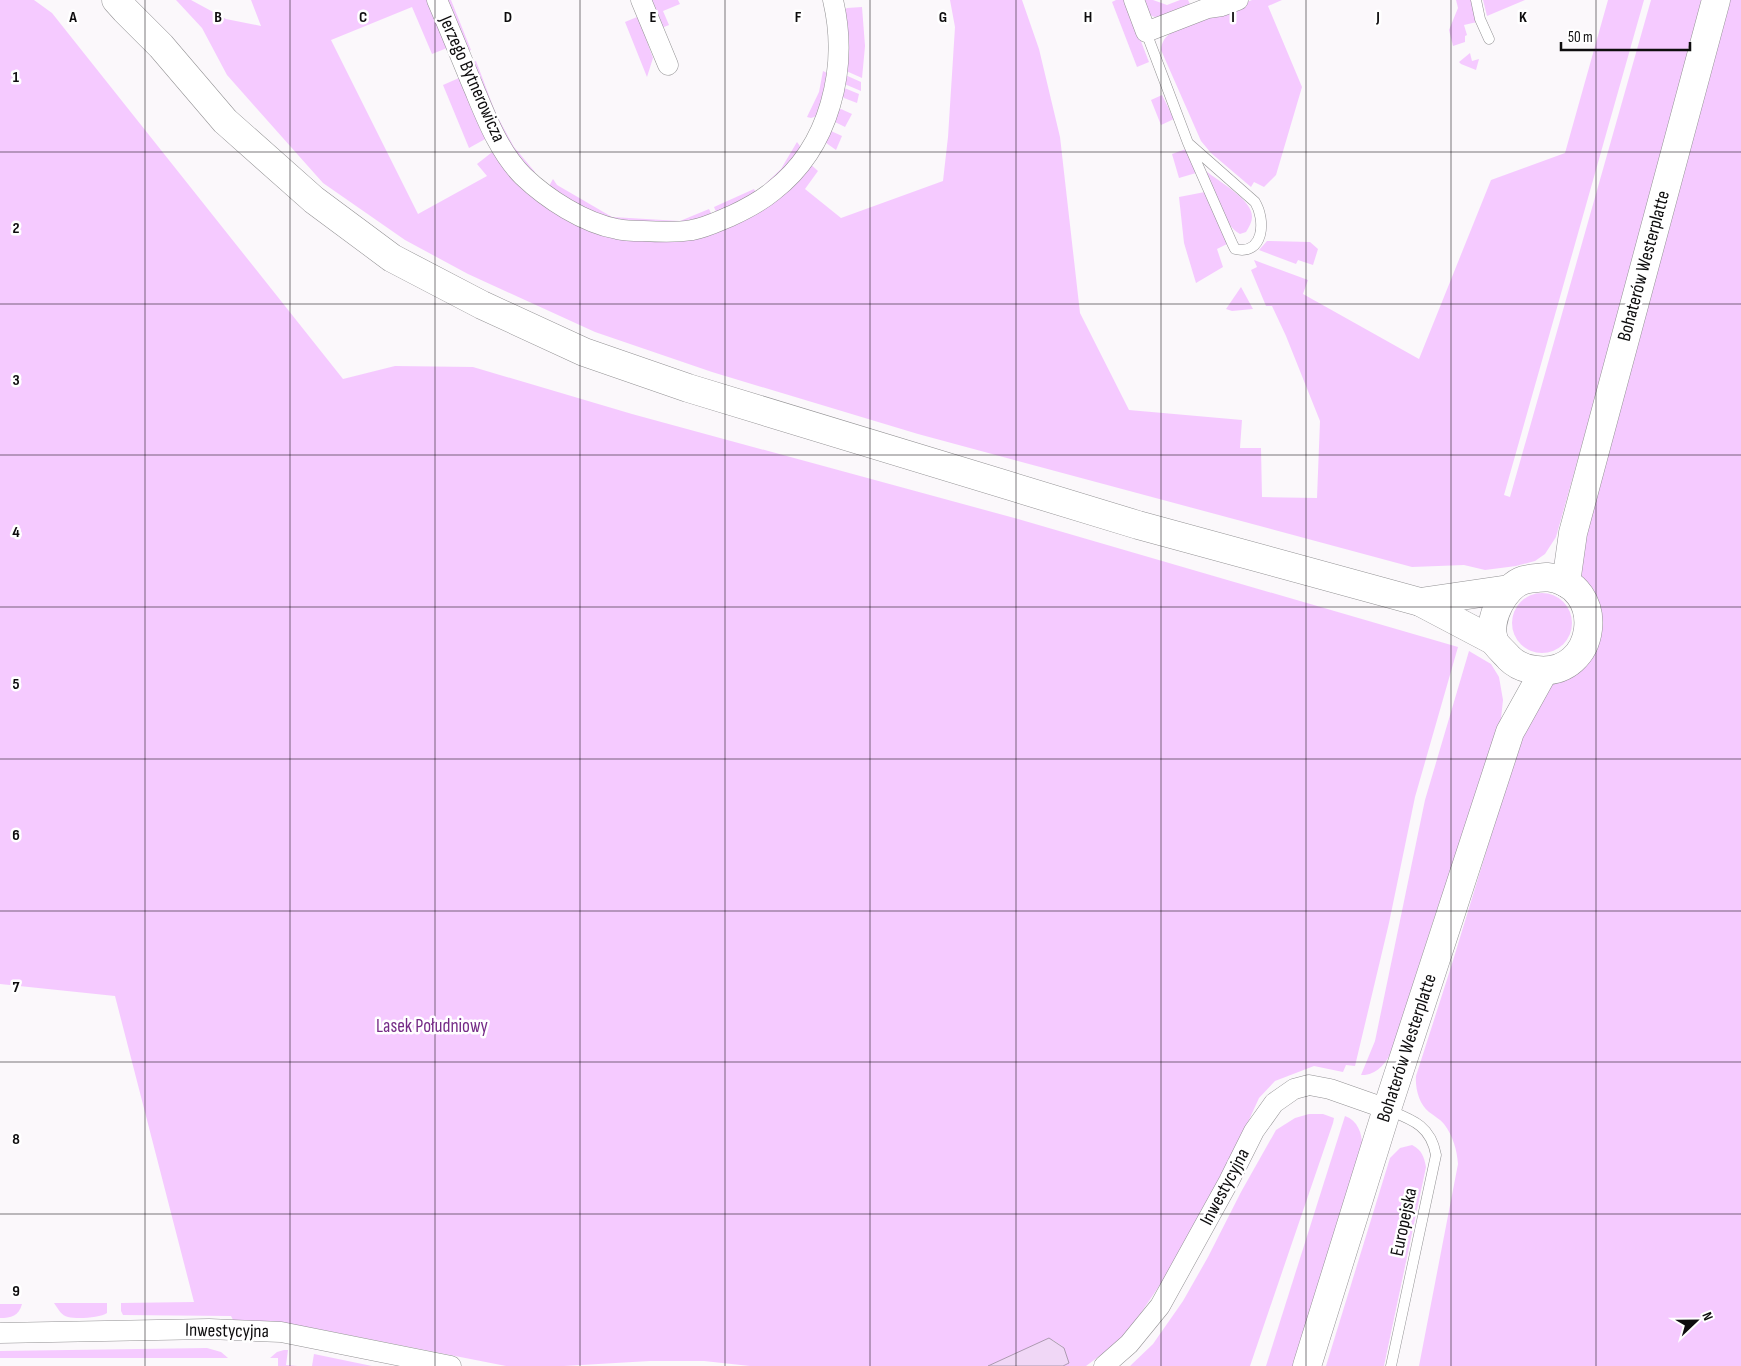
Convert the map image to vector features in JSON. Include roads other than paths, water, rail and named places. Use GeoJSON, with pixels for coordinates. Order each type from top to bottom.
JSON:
{"type":"FeatureCollection","features":[{"type":"Feature","properties":{"kind":"main road"},"geometry":{"type":"LineString","coordinates":[[116,0],[161,46],[225,121],[314,200],[392,258],[482,305],[584,352],[688,388],[1138,525],[1420,602],[1494,641],[1513,662],[1527,669],[1544,671],[1560,668],[1573,660],[1582,648],[1588,635],[1589,620],[1586,605],[1578,593],[1556,580],[1523,580],[1509,589],[1499,602],[1493,621],[1494,641]]}},
{"type":"Feature","properties":{"kind":"main road"},"geometry":{"type":"LineString","coordinates":[[134,0],[161,46]]}},
{"type":"Feature","properties":{"kind":"main road","name":"Bohaterów Westerplatte"},"geometry":{"type":"LineString","coordinates":[[1556,580],[1573,533],[1716,0]]}},
{"type":"Feature","properties":{"kind":"main road"},"geometry":{"type":"LineString","coordinates":[[1420,602],[1509,589]]}},
{"type":"Feature","properties":{"kind":"main road","name":"Bohaterów Westerplatte"},"geometry":{"type":"LineString","coordinates":[[1510,732],[1513,662]]}},
{"type":"Feature","properties":{"kind":"main road","name":"Bohaterów Westerplatte"},"geometry":{"type":"LineString","coordinates":[[1307,1366],[1386,1110],[1510,732],[1544,671]]}},
{"type":"Feature","properties":{"kind":"street","name":"Jerzego Bytnerowicza"},"geometry":{"type":"LineString","coordinates":[[437,0],[490,127],[506,154],[522,175],[550,198],[579,216],[617,229],[663,232],[694,230],[746,209],[774,191],[793,173],[807,155],[824,122],[836,86],[839,35],[833,0]]}},
{"type":"Feature","properties":{"kind":"street"},"geometry":{"type":"LineString","coordinates":[[641,0],[668,65]]}},
{"type":"Feature","properties":{"kind":"street"},"geometry":{"type":"LineString","coordinates":[[1134,0],[1146,32],[1208,8],[1222,6],[1238,0]]}},
{"type":"Feature","properties":{"kind":"street","name":"Inwestycyjna"},"geometry":{"type":"LineString","coordinates":[[1104,1366],[1129,1344],[1160,1306],[1229,1181],[1254,1131],[1274,1103],[1294,1088],[1308,1086],[1330,1089],[1386,1110]]}},
{"type":"Feature","properties":{"kind":"street","name":"Inwestycyjna"},"geometry":{"type":"LineString","coordinates":[[0,1333],[209,1329],[281,1332],[451,1366]]}},
{"type":"Feature","properties":{"kind":"lane"},"geometry":{"type":"LineString","coordinates":[[1476,0],[1480,19],[1489,39]]}},
{"type":"Feature","properties":{"kind":"lane"},"geometry":{"type":"LineString","coordinates":[[1146,32],[1188,143],[1235,249],[1246,250],[1254,245],[1260,235],[1262,226],[1259,210],[1255,202],[1188,143]]}},
{"type":"Feature","properties":{"kind":"lane","name":"Europejska"},"geometry":{"type":"LineString","coordinates":[[1386,1110],[1412,1120],[1424,1128],[1434,1143],[1436,1155],[1391,1366]]}},
{"type":"Feature","properties":{"kind":"park label","name":"Lasek Południowy"},"geometry":{"type":"Point","coordinates":[432,1026]}}]}
